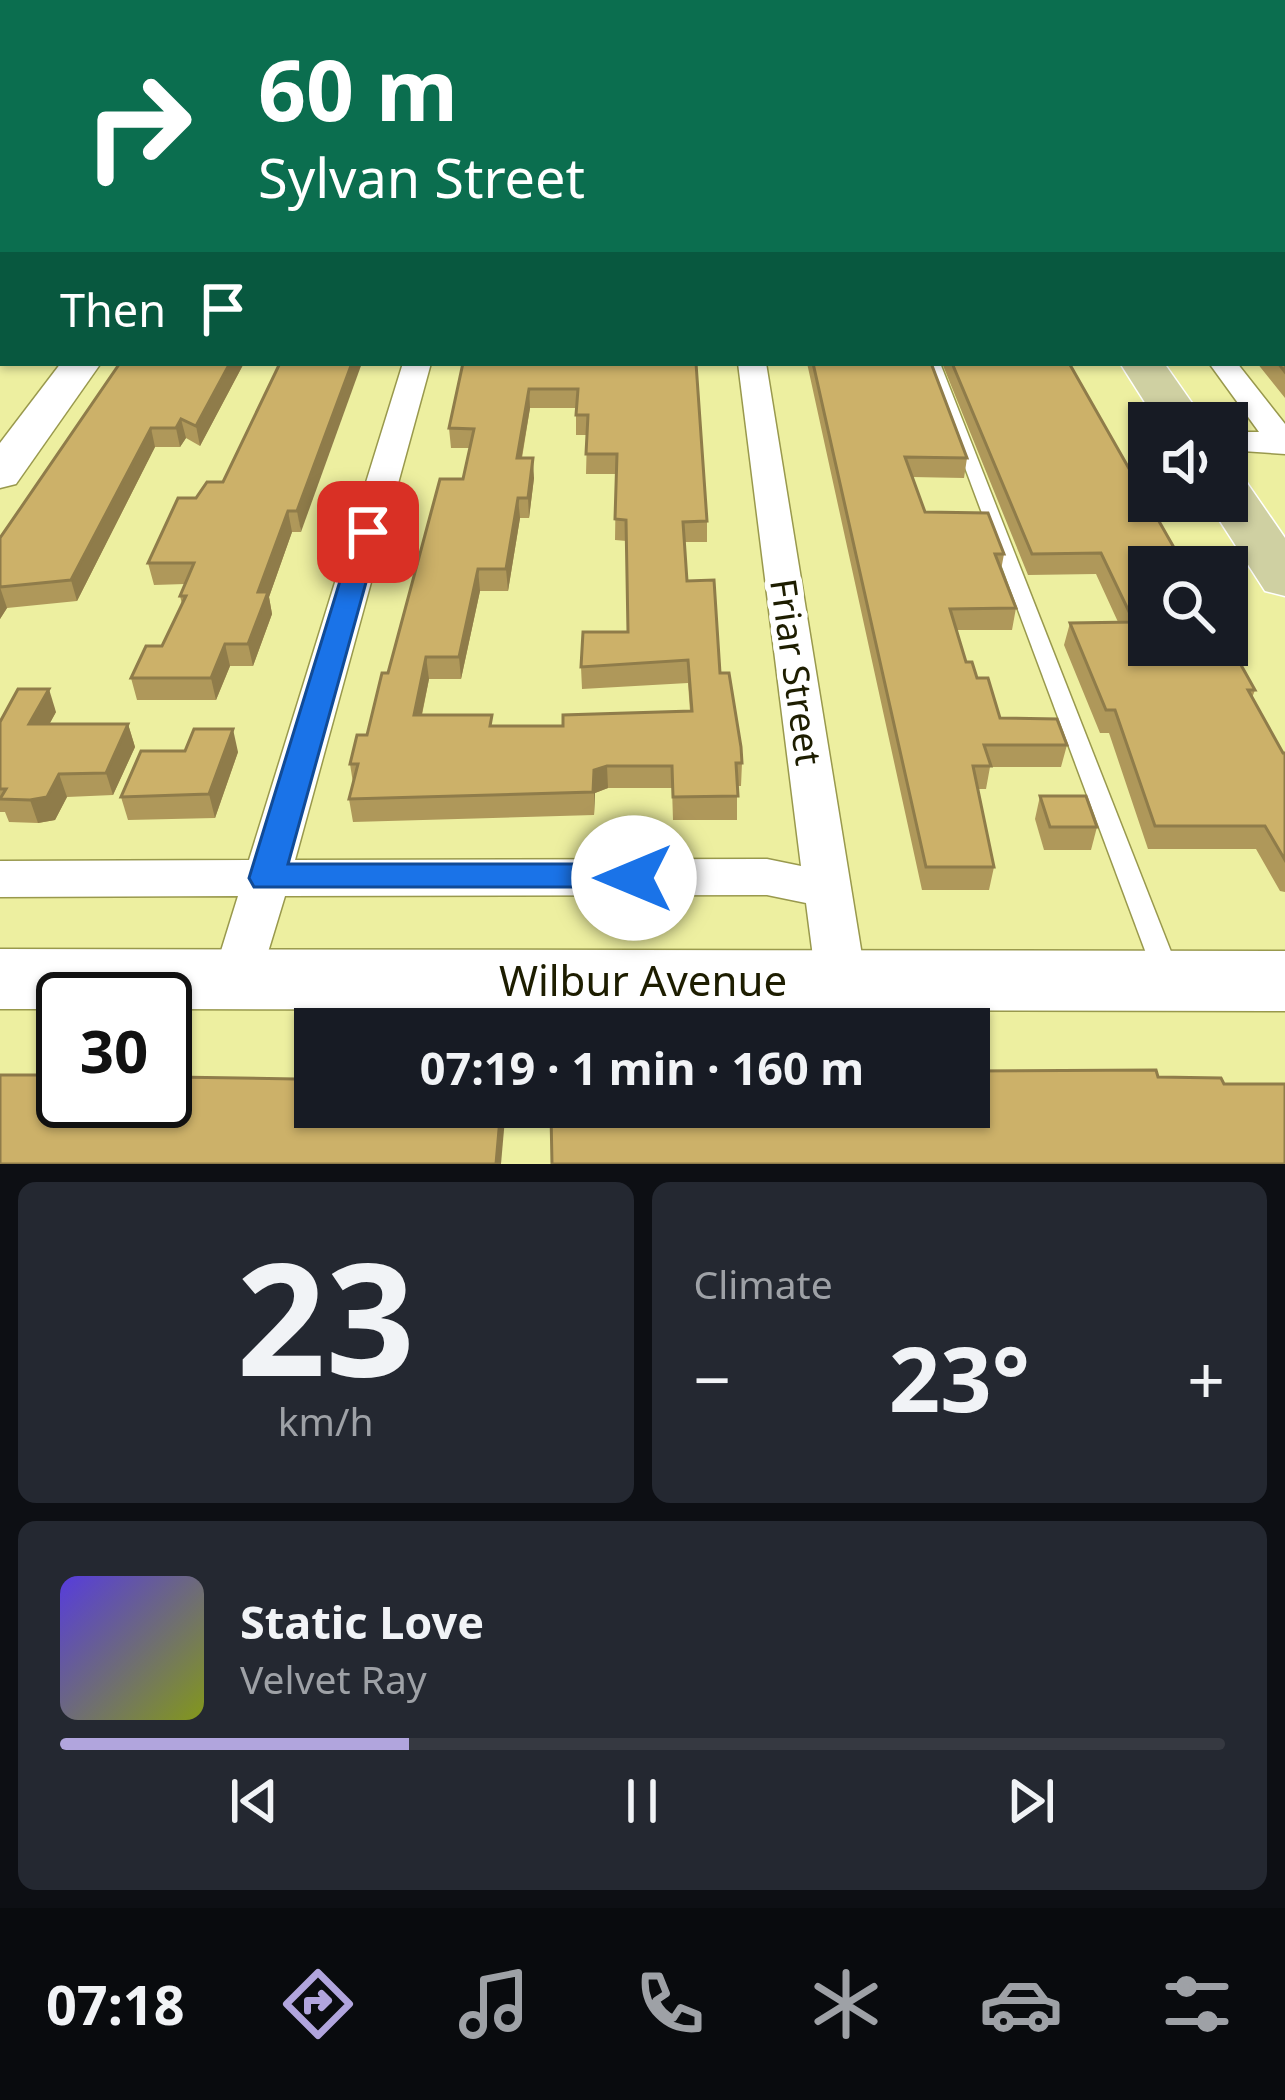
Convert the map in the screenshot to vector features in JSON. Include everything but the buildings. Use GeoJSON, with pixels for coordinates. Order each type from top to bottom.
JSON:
{"type":"FeatureCollection","features":[{"type":"Feature","properties":{"kind":"main road"},"geometry":{"type":"LineString","coordinates":[[0,474],[79,366]]}},
{"type":"Feature","properties":{"kind":"main road"},"geometry":{"type":"LineString","coordinates":[[1144,366],[1168,402]]}},
{"type":"Feature","properties":{"kind":"main road"},"geometry":{"type":"LineString","coordinates":[[1247,522],[1285,579]]}},
{"type":"Feature","properties":{"kind":"main road","name":"Wilbur Avenue"},"geometry":{"type":"LineString","coordinates":[[0,979],[1285,981]]}},
{"type":"Feature","properties":{"kind":"street"},"geometry":{"type":"LineString","coordinates":[[237,980],[416,366]]}},
{"type":"Feature","properties":{"kind":"street","name":"Friar Street"},"geometry":{"type":"LineString","coordinates":[[752,366],[841,980]]}},
{"type":"Feature","properties":{"kind":"street"},"geometry":{"type":"LineString","coordinates":[[1225,366],[1284,442]]}},
{"type":"Feature","properties":{"kind":"street"},"geometry":{"type":"LineString","coordinates":[[1248,441],[1284,442]]}},
{"type":"Feature","properties":{"kind":"street"},"geometry":{"type":"LineString","coordinates":[[0,879],[767,877],[826,889]]}},
{"type":"Feature","properties":{"kind":"lane"},"geometry":{"type":"LineString","coordinates":[[934,366],[1170,982]]}},
{"type":"Feature","properties":{"kind":"route"},"geometry":{"type":"LineString","coordinates":[[368,532],[266,878],[634,878]]}}]}
